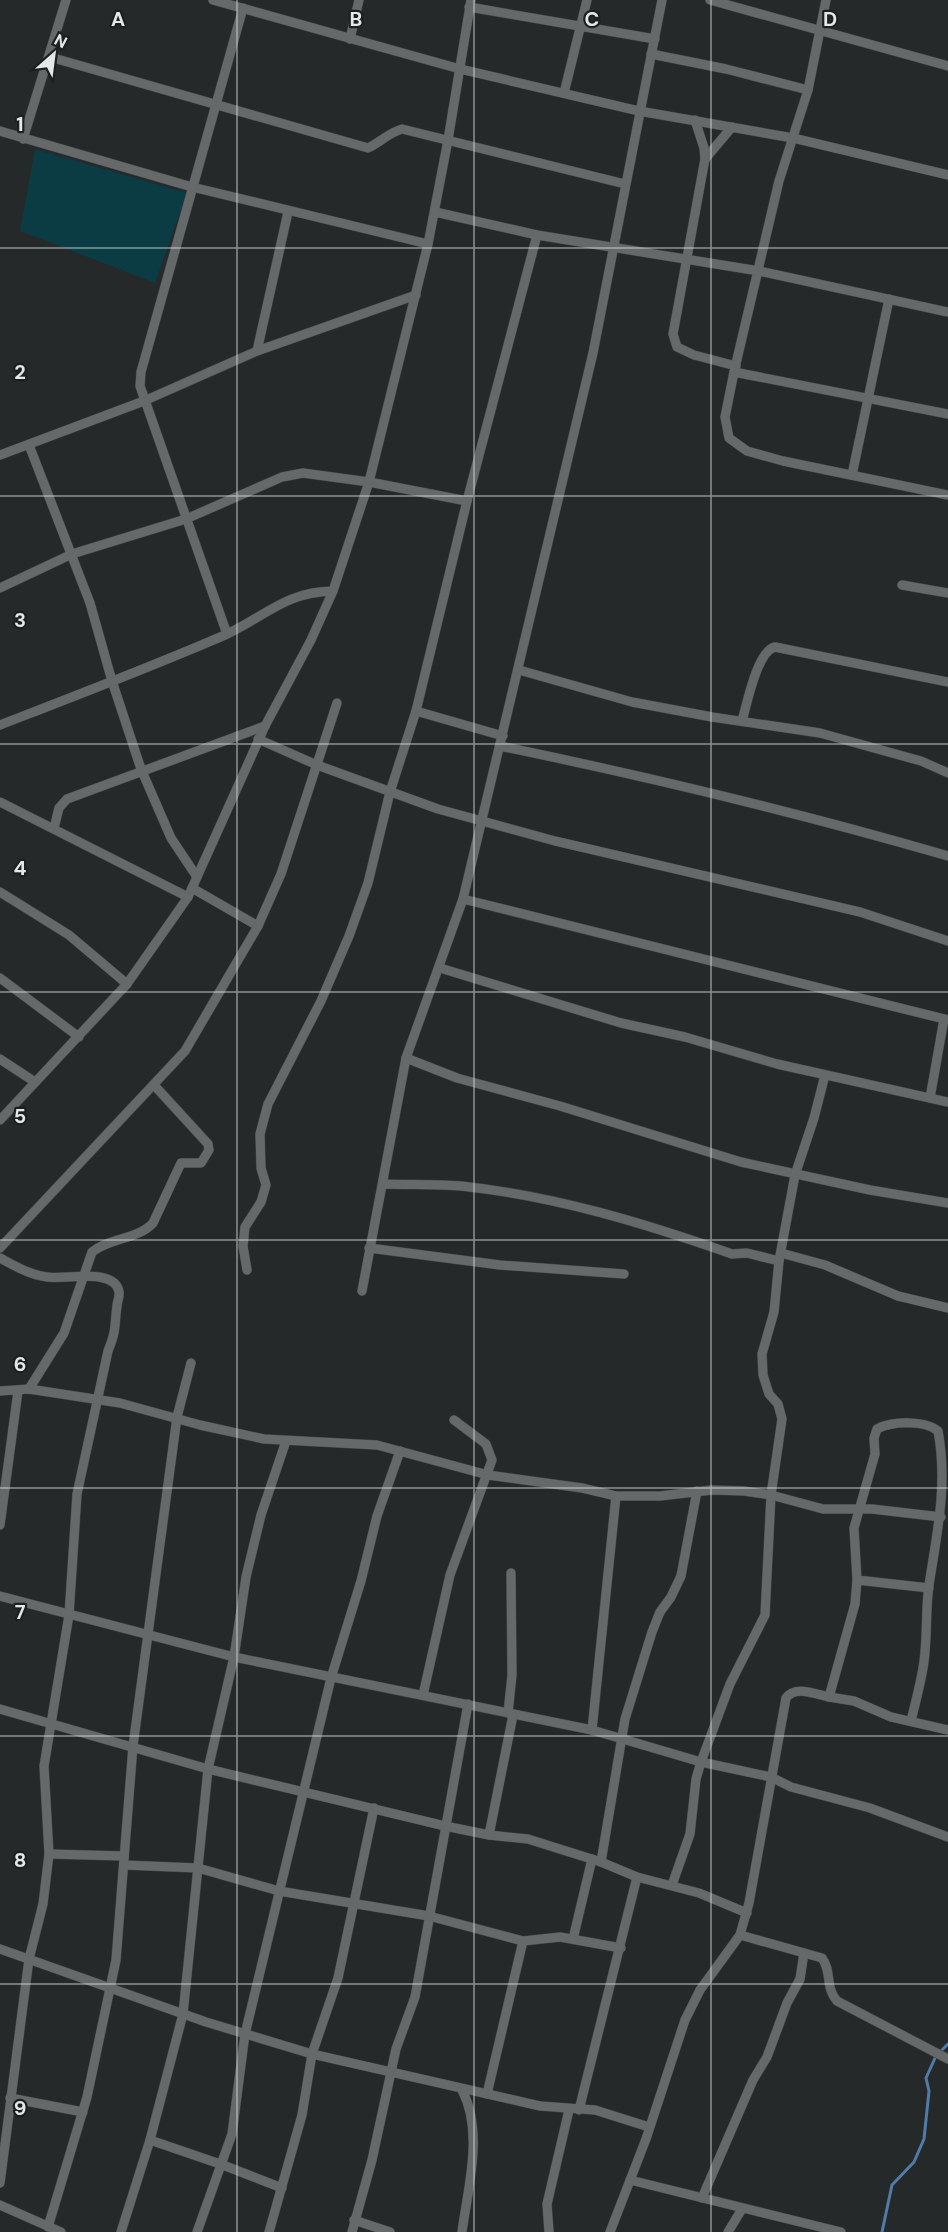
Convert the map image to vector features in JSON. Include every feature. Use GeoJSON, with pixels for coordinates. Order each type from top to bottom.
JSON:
{"type":"FeatureCollection","features":[{"type":"Feature","properties":{"kind":"street"},"geometry":{"type":"LineString","coordinates":[[23,139],[66,0]]}},
{"type":"Feature","properties":{"kind":"street"},"geometry":{"type":"LineString","coordinates":[[213,0],[460,69],[639,111],[793,138],[948,175]]}},
{"type":"Feature","properties":{"kind":"street"},"geometry":{"type":"LineString","coordinates":[[350,39],[359,0]]}},
{"type":"Feature","properties":{"kind":"street"},"geometry":{"type":"LineString","coordinates":[[564,93],[587,0]]}},
{"type":"Feature","properties":{"kind":"street"},"geometry":{"type":"LineString","coordinates":[[362,1291],[406,1058],[463,899],[593,353],[662,0]]}},
{"type":"Feature","properties":{"kind":"street"},"geometry":{"type":"LineString","coordinates":[[710,0],[948,66]]}},
{"type":"Feature","properties":{"kind":"street"},"geometry":{"type":"LineString","coordinates":[[826,0],[808,90],[779,181],[735,369],[725,417],[729,438],[747,451],[948,495]]}},
{"type":"Feature","properties":{"kind":"street"},"geometry":{"type":"LineString","coordinates":[[0,1120],[127,984],[188,897],[264,726],[311,640],[333,591],[369,482],[428,244],[470,4],[655,39]]}},
{"type":"Feature","properties":{"kind":"street"},"geometry":{"type":"LineString","coordinates":[[227,634],[140,386],[141,372],[243,8]]}},
{"type":"Feature","properties":{"kind":"street"},"geometry":{"type":"LineString","coordinates":[[651,54],[726,69],[808,90]]}},
{"type":"Feature","properties":{"kind":"street"},"geometry":{"type":"LineString","coordinates":[[50,57],[368,148],[380,143],[390,132],[402,129],[625,184]]}},
{"type":"Feature","properties":{"kind":"street"},"geometry":{"type":"LineString","coordinates":[[695,120],[705,159],[673,334],[678,347],[735,369],[948,414]]}},
{"type":"Feature","properties":{"kind":"street"},"geometry":{"type":"LineString","coordinates":[[705,159],[732,127]]}},
{"type":"Feature","properties":{"kind":"street"},"geometry":{"type":"LineString","coordinates":[[0,131],[192,187],[428,244]]}},
{"type":"Feature","properties":{"kind":"street"},"geometry":{"type":"LineString","coordinates":[[257,351],[288,212]]}},
{"type":"Feature","properties":{"kind":"street"},"geometry":{"type":"LineString","coordinates":[[435,212],[537,235],[759,271],[948,312]]}},
{"type":"Feature","properties":{"kind":"street"},"geometry":{"type":"LineString","coordinates":[[247,1270],[243,1246],[245,1227],[261,1202],[266,1185],[261,1168],[260,1134],[268,1104],[321,1001],[349,936],[368,883],[390,792],[416,711],[467,501],[537,235]]}},
{"type":"Feature","properties":{"kind":"street"},"geometry":{"type":"LineString","coordinates":[[0,455],[144,401],[257,351],[416,295]]}},
{"type":"Feature","properties":{"kind":"street"},"geometry":{"type":"LineString","coordinates":[[852,475],[889,299]]}},
{"type":"Feature","properties":{"kind":"street"},"geometry":{"type":"LineString","coordinates":[[29,445],[98,627],[111,681],[141,770],[171,838],[184,861],[197,877]]}},
{"type":"Feature","properties":{"kind":"street"},"geometry":{"type":"LineString","coordinates":[[0,588],[72,554],[186,519],[282,477],[303,473],[369,482],[467,501]]}},
{"type":"Feature","properties":{"kind":"street"},"geometry":{"type":"LineString","coordinates":[[902,585],[948,592]]}},
{"type":"Feature","properties":{"kind":"street"},"geometry":{"type":"LineString","coordinates":[[0,725],[227,634],[291,597],[310,591],[333,591]]}},
{"type":"Feature","properties":{"kind":"street"},"geometry":{"type":"LineString","coordinates":[[742,721],[752,683],[765,653],[775,647],[948,682]]}},
{"type":"Feature","properties":{"kind":"street"},"geometry":{"type":"LineString","coordinates":[[519,670],[632,702],[820,733],[921,761],[948,773]]}},
{"type":"Feature","properties":{"kind":"street"},"geometry":{"type":"LineString","coordinates":[[0,1248],[185,1051],[258,926],[281,874],[337,703]]}},
{"type":"Feature","properties":{"kind":"street"},"geometry":{"type":"LineString","coordinates":[[416,711],[503,736]]}},
{"type":"Feature","properties":{"kind":"street"},"geometry":{"type":"LineString","coordinates":[[54,828],[59,807],[67,799],[264,726]]}},
{"type":"Feature","properties":{"kind":"street"},"geometry":{"type":"LineString","coordinates":[[258,739],[317,765],[390,792],[483,821],[720,881],[860,912],[948,941]]}},
{"type":"Feature","properties":{"kind":"street"},"geometry":{"type":"LineString","coordinates":[[500,746],[628,773],[818,820],[948,856]]}},
{"type":"Feature","properties":{"kind":"street"},"geometry":{"type":"LineString","coordinates":[[0,802],[54,828],[128,869],[188,897]]}},
{"type":"Feature","properties":{"kind":"street"},"geometry":{"type":"LineString","coordinates":[[192,888],[258,926]]}},
{"type":"Feature","properties":{"kind":"street"},"geometry":{"type":"LineString","coordinates":[[0,892],[69,935],[127,984]]}},
{"type":"Feature","properties":{"kind":"street"},"geometry":{"type":"LineString","coordinates":[[463,899],[946,1019],[930,1098]]}},
{"type":"Feature","properties":{"kind":"street"},"geometry":{"type":"LineString","coordinates":[[440,968],[621,1023],[825,1075],[948,1102]]}},
{"type":"Feature","properties":{"kind":"street"},"geometry":{"type":"LineString","coordinates":[[0,978],[79,1036]]}},
{"type":"Feature","properties":{"kind":"street"},"geometry":{"type":"LineString","coordinates":[[406,1058],[490,1089],[560,1106],[693,1149],[795,1174],[948,1203]]}},
{"type":"Feature","properties":{"kind":"street"},"geometry":{"type":"LineString","coordinates":[[0,1059],[35,1082]]}},
{"type":"Feature","properties":{"kind":"street"},"geometry":{"type":"LineString","coordinates":[[672,1885],[690,1834],[696,1779],[701,1762],[730,1684],[765,1615],[771,1495],[782,1419],[778,1404],[769,1394],[763,1375],[762,1354],[774,1312],[780,1257],[795,1174],[814,1118],[825,1075]]}},
{"type":"Feature","properties":{"kind":"street"},"geometry":{"type":"LineString","coordinates":[[29,1389],[64,1333],[82,1275],[92,1252],[100,1245],[147,1230],[181,1163],[201,1163],[209,1150],[208,1144],[154,1085]]}},
{"type":"Feature","properties":{"kind":"street"},"geometry":{"type":"LineString","coordinates":[[383,1184],[459,1186],[518,1194],[629,1220],[732,1254],[747,1253],[825,1265],[898,1296],[948,1308]]}},
{"type":"Feature","properties":{"kind":"street"},"geometry":{"type":"LineString","coordinates":[[369,1248],[500,1265],[624,1274]]}},
{"type":"Feature","properties":{"kind":"street"},"geometry":{"type":"LineString","coordinates":[[0,1258],[43,1277],[63,1279],[82,1275],[109,1281],[117,1287],[120,1294],[115,1334],[108,1351],[96,1401],[77,1494],[69,1615],[44,1766],[49,1854],[43,1904],[29,1959],[0,2183]]}},
{"type":"Feature","properties":{"kind":"street"},"geometry":{"type":"LineString","coordinates":[[0,2205],[53,2230],[111,1989],[116,1960],[133,1746],[177,1418],[191,1363]]}},
{"type":"Feature","properties":{"kind":"street"},"geometry":{"type":"LineString","coordinates":[[0,1391],[29,1389],[139,1407],[244,1436],[286,1441],[356,1443],[400,1451],[488,1475],[582,1488],[616,1496],[660,1496],[712,1490],[771,1495],[823,1509],[858,1511],[872,1509],[941,1517]]}},
{"type":"Feature","properties":{"kind":"street"},"geometry":{"type":"LineString","coordinates":[[0,1525],[18,1391]]}},
{"type":"Feature","properties":{"kind":"street"},"geometry":{"type":"LineString","coordinates":[[423,1695],[450,1575],[492,1460],[486,1444],[454,1420]]}},
{"type":"Feature","properties":{"kind":"street"},"geometry":{"type":"LineString","coordinates":[[829,1697],[852,1618],[857,1580],[854,1548],[858,1511],[875,1455],[874,1438],[878,1429],[892,1425],[924,1424],[938,1431],[943,1475],[941,1517],[929,1588],[923,1666],[911,1721]]}},
{"type":"Feature","properties":{"kind":"street"},"geometry":{"type":"LineString","coordinates":[[121,2232],[150,2140],[183,2014],[208,1769],[234,1657],[246,1577],[261,1515],[286,1441]]}},
{"type":"Feature","properties":{"kind":"street"},"geometry":{"type":"LineString","coordinates":[[197,2232],[223,2165],[232,2134],[245,2034],[331,1678],[361,1581],[377,1516],[400,1451]]}},
{"type":"Feature","properties":{"kind":"street"},"geometry":{"type":"LineString","coordinates":[[573,1939],[596,1861],[623,1740],[625,1719],[660,1611],[671,1597],[681,1576],[697,1491]]}},
{"type":"Feature","properties":{"kind":"street"},"geometry":{"type":"LineString","coordinates":[[592,1730],[616,1496]]}},
{"type":"Feature","properties":{"kind":"street"},"geometry":{"type":"LineString","coordinates":[[489,1835],[510,1714],[511,1574]]}},
{"type":"Feature","properties":{"kind":"street"},"geometry":{"type":"LineString","coordinates":[[857,1580],[929,1588]]}},
{"type":"Feature","properties":{"kind":"street"},"geometry":{"type":"LineString","coordinates":[[0,1596],[234,1657],[592,1730],[701,1762],[771,1777],[791,1787],[870,1808],[948,1838]]}},
{"type":"Feature","properties":{"kind":"street"},"geometry":{"type":"LineString","coordinates":[[610,2232],[685,2020],[700,1990],[740,1935],[747,1913],[786,1698],[796,1691],[854,1701],[879,1713],[948,1730]]}},
{"type":"Feature","properties":{"kind":"street"},"geometry":{"type":"LineString","coordinates":[[351,2232],[372,2160],[390,2071],[416,1997],[468,1704]]}},
{"type":"Feature","properties":{"kind":"street"},"geometry":{"type":"LineString","coordinates":[[0,1709],[208,1769],[445,1826],[489,1835],[528,1839],[637,1877],[672,1885],[747,1913]]}},
{"type":"Feature","properties":{"kind":"street"},"geometry":{"type":"LineString","coordinates":[[269,2232],[302,2115],[312,2054],[338,1978],[374,1808]]}},
{"type":"Feature","properties":{"kind":"street"},"geometry":{"type":"LineString","coordinates":[[49,1854],[198,1868],[279,1891],[429,1916],[523,1941],[573,1939],[621,1948]]}},
{"type":"Feature","properties":{"kind":"street"},"geometry":{"type":"LineString","coordinates":[[549,2232],[548,2204],[621,1948],[637,1877]]}},
{"type":"Feature","properties":{"kind":"street"},"geometry":{"type":"LineString","coordinates":[[740,1935],[822,1958],[827,1964],[830,1993],[837,2001],[948,2059]]}},
{"type":"Feature","properties":{"kind":"street"},"geometry":{"type":"LineString","coordinates":[[487,2094],[523,1941]]}},
{"type":"Feature","properties":{"kind":"street"},"geometry":{"type":"LineString","coordinates":[[0,1949],[183,2014],[312,2054],[462,2090],[574,2110],[604,2113],[649,2127]]}},
{"type":"Feature","properties":{"kind":"street"},"geometry":{"type":"LineString","coordinates":[[702,2198],[753,2080],[767,2057],[787,2003],[800,1979],[804,1953]]}},
{"type":"Feature","properties":{"kind":"street"},"geometry":{"type":"LineString","coordinates":[[462,2090],[470,2105],[472,2122],[472,2153],[462,2232]]}},
{"type":"Feature","properties":{"kind":"street"},"geometry":{"type":"LineString","coordinates":[[10,2098],[83,2112]]}},
{"type":"Feature","properties":{"kind":"street"},"geometry":{"type":"LineString","coordinates":[[150,2140],[282,2188]]}},
{"type":"Feature","properties":{"kind":"street"},"geometry":{"type":"LineString","coordinates":[[630,2180],[842,2232]]}},
{"type":"Feature","properties":{"kind":"street"},"geometry":{"type":"LineString","coordinates":[[728,2232],[741,2209]]}},
{"type":"Feature","properties":{"kind":"street"},"geometry":{"type":"LineString","coordinates":[[354,2220],[390,2232]]}},
{"type":"Feature","properties":{"kind":"shaded area"},"geometry":{"type":"Polygon","coordinates":[[[35,149],[187,193],[155,283],[20,231],[35,149]]]}},
{"type":"Feature","properties":{"kind":"waterway"},"geometry":{"type":"LineString","coordinates":[[882,2232],[892,2185],[914,2162],[924,2139],[929,2091],[926,2078],[936,2056],[948,2044]]}}]}
